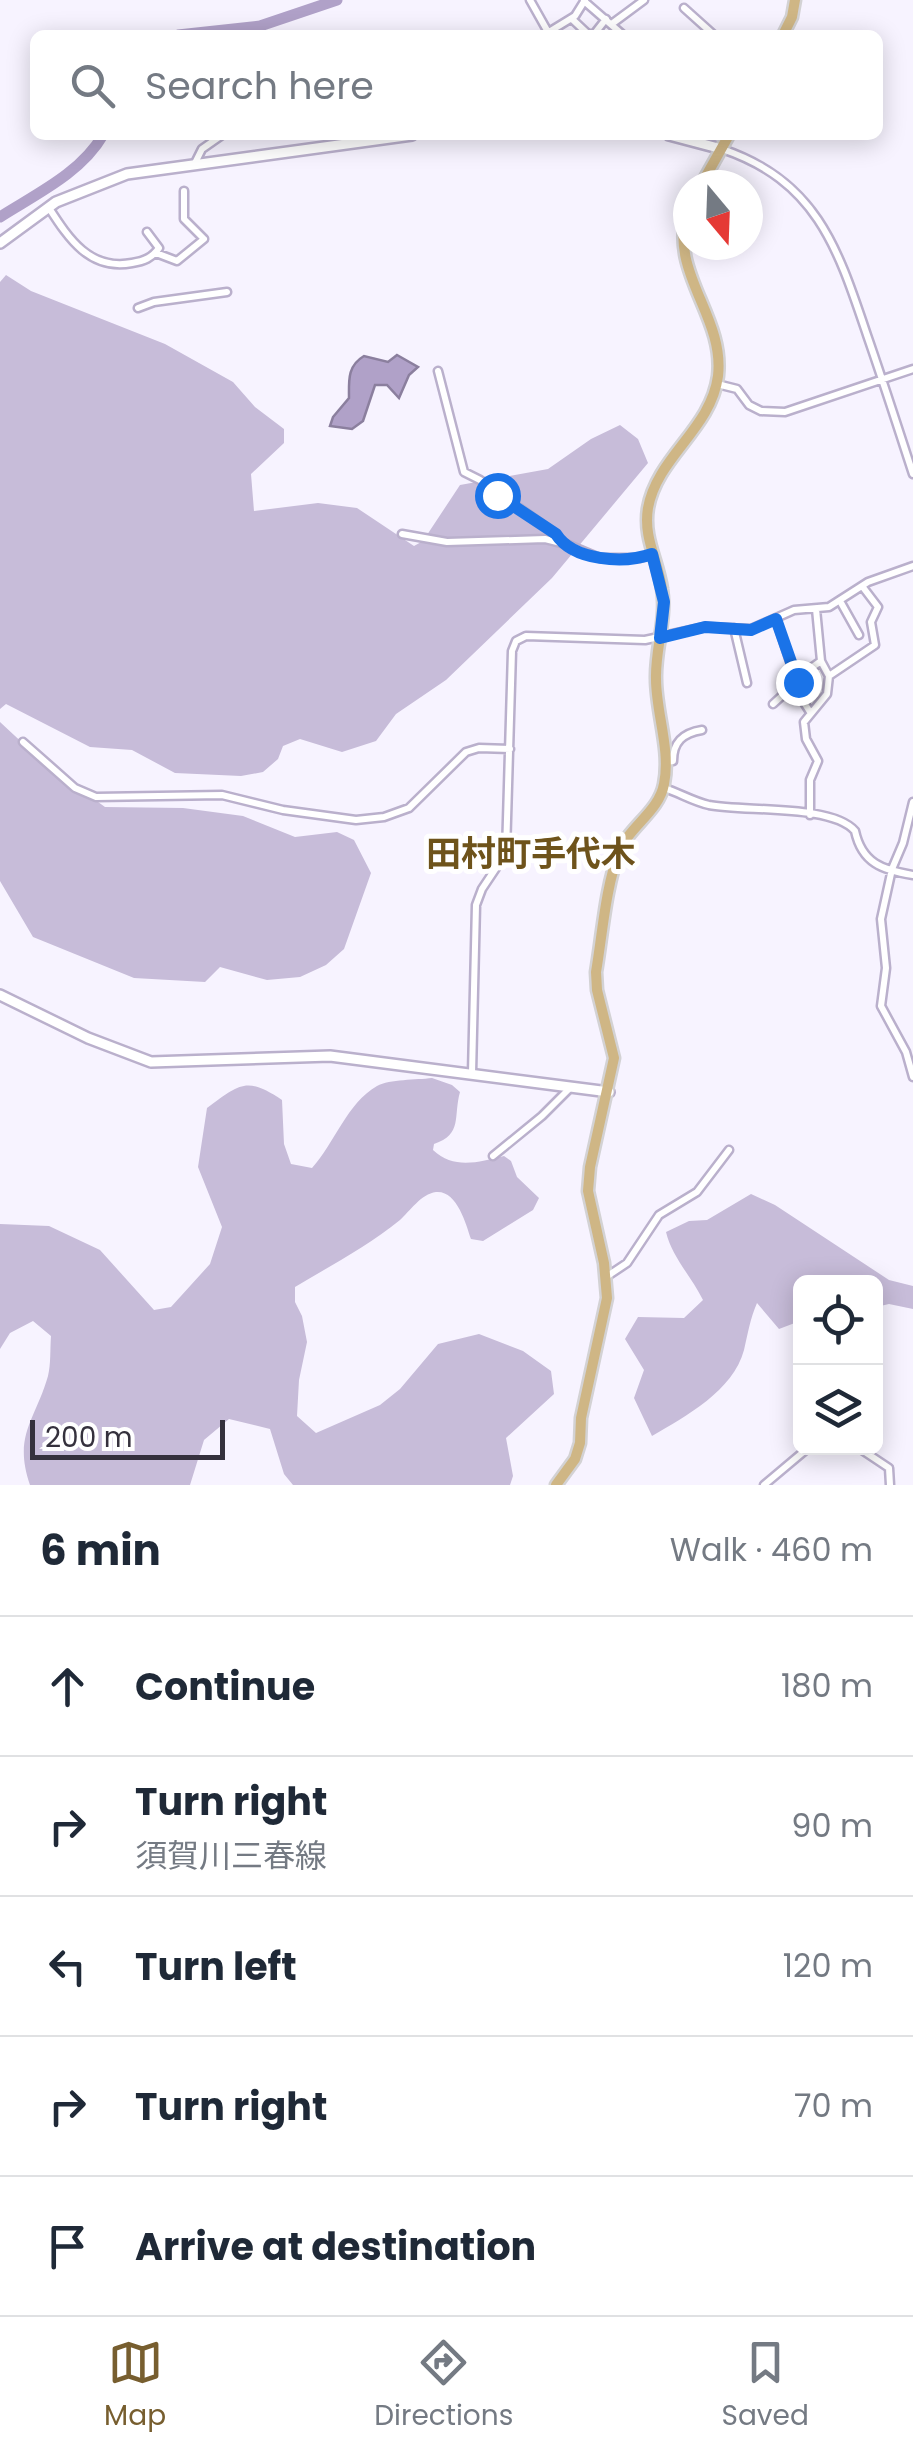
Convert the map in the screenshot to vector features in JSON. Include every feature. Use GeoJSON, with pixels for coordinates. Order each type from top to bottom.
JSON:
{"type":"FeatureCollection","features":[{"type":"Feature","properties":{"kind":"main road"},"geometry":{"type":"LineString","coordinates":[[786,30],[795,0]]}},
{"type":"Feature","properties":{"kind":"main road"},"geometry":{"type":"LineString","coordinates":[[710,170],[727,140]]}},
{"type":"Feature","properties":{"kind":"main road"},"geometry":{"type":"LineString","coordinates":[[556,1485],[575,1459],[580,1443],[581,1418],[606,1308],[606,1277],[588,1191],[614,1058],[596,981],[602,938],[619,851],[664,788],[656,674],[664,602],[647,538],[647,516],[655,484],[700,423],[716,384],[719,358],[687,260]]}},
{"type":"Feature","properties":{"kind":"street"},"geometry":{"type":"LineString","coordinates":[[530,0],[544,30]]}},
{"type":"Feature","properties":{"kind":"street"},"geometry":{"type":"LineString","coordinates":[[553,30],[572,19],[585,0],[618,30]]}},
{"type":"Feature","properties":{"kind":"street"},"geometry":{"type":"LineString","coordinates":[[596,30],[644,0]]}},
{"type":"Feature","properties":{"kind":"street"},"geometry":{"type":"LineString","coordinates":[[684,4],[709,30]]}},
{"type":"Feature","properties":{"kind":"street"},"geometry":{"type":"LineString","coordinates":[[572,19],[584,30]]}},
{"type":"Feature","properties":{"kind":"street"},"geometry":{"type":"LineString","coordinates":[[196,162],[202,149],[215,140]]}},
{"type":"Feature","properties":{"kind":"street"},"geometry":{"type":"LineString","coordinates":[[0,243],[48,207],[108,179],[196,162],[372,140]]}},
{"type":"Feature","properties":{"kind":"street"},"geometry":{"type":"LineString","coordinates":[[695,140],[776,175],[827,231],[844,268],[913,474]]}},
{"type":"Feature","properties":{"kind":"street"},"geometry":{"type":"LineString","coordinates":[[156,253],[177,261],[204,239],[184,219],[184,191]]}},
{"type":"Feature","properties":{"kind":"street"},"geometry":{"type":"LineString","coordinates":[[48,207],[76,246],[93,258],[126,264],[144,260],[159,248],[147,232]]}},
{"type":"Feature","properties":{"kind":"street"},"geometry":{"type":"LineString","coordinates":[[138,308],[154,302],[227,292]]}},
{"type":"Feature","properties":{"kind":"street"},"geometry":{"type":"LineString","coordinates":[[716,384],[737,389],[749,405],[761,411],[785,412],[913,369]]}},
{"type":"Feature","properties":{"kind":"street"},"geometry":{"type":"LineString","coordinates":[[438,372],[464,472],[556,534],[561,542]]}},
{"type":"Feature","properties":{"kind":"street"},"geometry":{"type":"LineString","coordinates":[[402,534],[447,542],[561,542],[600,558],[640,558],[652,554]]}},
{"type":"Feature","properties":{"kind":"street"},"geometry":{"type":"LineString","coordinates":[[472,1073],[476,905],[506,852],[512,651],[519,638],[660,638],[705,627],[751,630],[794,610],[816,609],[840,601],[862,586],[913,566]]}},
{"type":"Feature","properties":{"kind":"street"},"geometry":{"type":"LineString","coordinates":[[829,676],[874,644],[871,622],[878,607],[862,586]]}},
{"type":"Feature","properties":{"kind":"street"},"geometry":{"type":"LineString","coordinates":[[840,601],[859,635]]}},
{"type":"Feature","properties":{"kind":"street"},"geometry":{"type":"LineString","coordinates":[[810,815],[810,780],[818,761],[803,730],[810,712],[827,694],[829,676],[821,662],[816,609]]}},
{"type":"Feature","properties":{"kind":"street"},"geometry":{"type":"LineString","coordinates":[[776,619],[810,712]]}},
{"type":"Feature","properties":{"kind":"street"},"geometry":{"type":"LineString","coordinates":[[734,628],[747,684]]}},
{"type":"Feature","properties":{"kind":"street"},"geometry":{"type":"LineString","coordinates":[[773,704],[821,662]]}},
{"type":"Feature","properties":{"kind":"street"},"geometry":{"type":"LineString","coordinates":[[665,761],[673,761],[675,744],[684,735],[702,730]]}},
{"type":"Feature","properties":{"kind":"street"},"geometry":{"type":"LineString","coordinates":[[23,742],[75,788],[96,797],[222,795],[283,810],[356,820],[384,817],[409,808],[466,752],[479,748],[510,749]]}},
{"type":"Feature","properties":{"kind":"street"},"geometry":{"type":"LineString","coordinates":[[664,788],[712,806],[836,818],[850,825],[862,854],[880,866],[913,875]]}},
{"type":"Feature","properties":{"kind":"street"},"geometry":{"type":"LineString","coordinates":[[913,802],[881,918],[886,968],[881,1006],[906,1052],[913,1077]]}},
{"type":"Feature","properties":{"kind":"street"},"geometry":{"type":"LineString","coordinates":[[0,995],[117,1051],[151,1062],[330,1056],[609,1092]]}},
{"type":"Feature","properties":{"kind":"street"},"geometry":{"type":"LineString","coordinates":[[493,1156],[570,1088]]}},
{"type":"Feature","properties":{"kind":"street"},"geometry":{"type":"LineString","coordinates":[[606,1277],[627,1263],[659,1215],[697,1192],[729,1150]]}},
{"type":"Feature","properties":{"kind":"street"},"geometry":{"type":"LineString","coordinates":[[764,1485],[800,1455]]}},
{"type":"Feature","properties":{"kind":"street"},"geometry":{"type":"LineString","coordinates":[[870,1455],[889,1468],[890,1485]]}},
{"type":"Feature","properties":{"kind":"shaded area"},"geometry":{"type":"Polygon","coordinates":[[[6,275],[31,291],[165,344],[233,382],[255,407],[284,429],[284,443],[251,474],[254,511],[318,503],[357,508],[414,546],[423,541],[460,485],[548,469],[591,439],[620,425],[638,439],[648,463],[552,578],[446,680],[396,714],[376,741],[342,752],[300,739],[283,746],[278,759],[263,772],[241,776],[175,773],[132,750],[90,747],[6,704],[0,709],[0,282],[6,275]]]}},
{"type":"Feature","properties":{"kind":"shaded area"},"geometry":{"type":"Polygon","coordinates":[[[397,355],[418,367],[409,375],[399,398],[387,385],[375,385],[363,421],[352,429],[330,426],[349,398],[354,364],[364,356],[388,362],[397,355]]]}},
{"type":"Feature","properties":{"kind":"shaded area"},"geometry":{"type":"Polygon","coordinates":[[[0,722],[43,762],[105,807],[183,808],[243,816],[295,837],[337,832],[354,840],[371,873],[344,949],[326,965],[300,977],[267,980],[220,967],[205,982],[134,978],[33,937],[0,881],[0,722]]]}},
{"type":"Feature","properties":{"kind":"shaded area"},"geometry":{"type":"Polygon","coordinates":[[[432,1078],[460,1092],[453,1130],[434,1144],[433,1150],[458,1162],[504,1156],[511,1161],[517,1177],[539,1198],[533,1210],[483,1241],[471,1239],[460,1209],[450,1196],[431,1193],[375,1238],[295,1287],[295,1302],[307,1342],[297,1416],[316,1433],[380,1405],[400,1389],[438,1344],[479,1334],[523,1351],[551,1371],[554,1394],[506,1438],[513,1476],[510,1485],[293,1485],[284,1474],[270,1429],[229,1419],[204,1440],[190,1485],[30,1485],[25,1468],[25,1440],[48,1376],[51,1336],[33,1321],[10,1333],[0,1349],[0,1224],[49,1226],[100,1250],[154,1310],[171,1307],[210,1264],[222,1227],[198,1167],[207,1108],[243,1086],[270,1092],[282,1100],[284,1144],[291,1164],[312,1168],[366,1093],[389,1082],[432,1078]]]}},
{"type":"Feature","properties":{"kind":"shaded area"},"geometry":{"type":"Polygon","coordinates":[[[751,1194],[775,1205],[881,1275],[793,1275],[793,1324],[779,1329],[757,1303],[744,1350],[730,1378],[707,1401],[652,1436],[634,1398],[644,1370],[625,1339],[638,1317],[684,1318],[703,1300],[666,1232],[689,1221],[707,1220],[751,1194]]]}},
{"type":"Feature","properties":{"kind":"shaded area"},"geometry":{"type":"Polygon","coordinates":[[[883,1276],[913,1286],[913,1309],[883,1305],[883,1276]]]}},
{"type":"Feature","properties":{"kind":"waterway"},"geometry":{"type":"LineString","coordinates":[[224,30],[260,26],[337,0]]}},
{"type":"Feature","properties":{"kind":"waterway"},"geometry":{"type":"LineString","coordinates":[[0,217],[70,172],[100,140]]}},
{"type":"Feature","properties":{"kind":"district","name":"田村町手代木"},"geometry":{"type":"Point","coordinates":[531,854]}},
{"type":"Feature","properties":{"kind":"route"},"geometry":{"type":"LineString","coordinates":[[497,495],[556,534],[561,542],[583,553],[600,558],[640,558],[652,554],[664,602],[660,638],[705,627],[751,630],[776,619],[798,682]]}}]}
